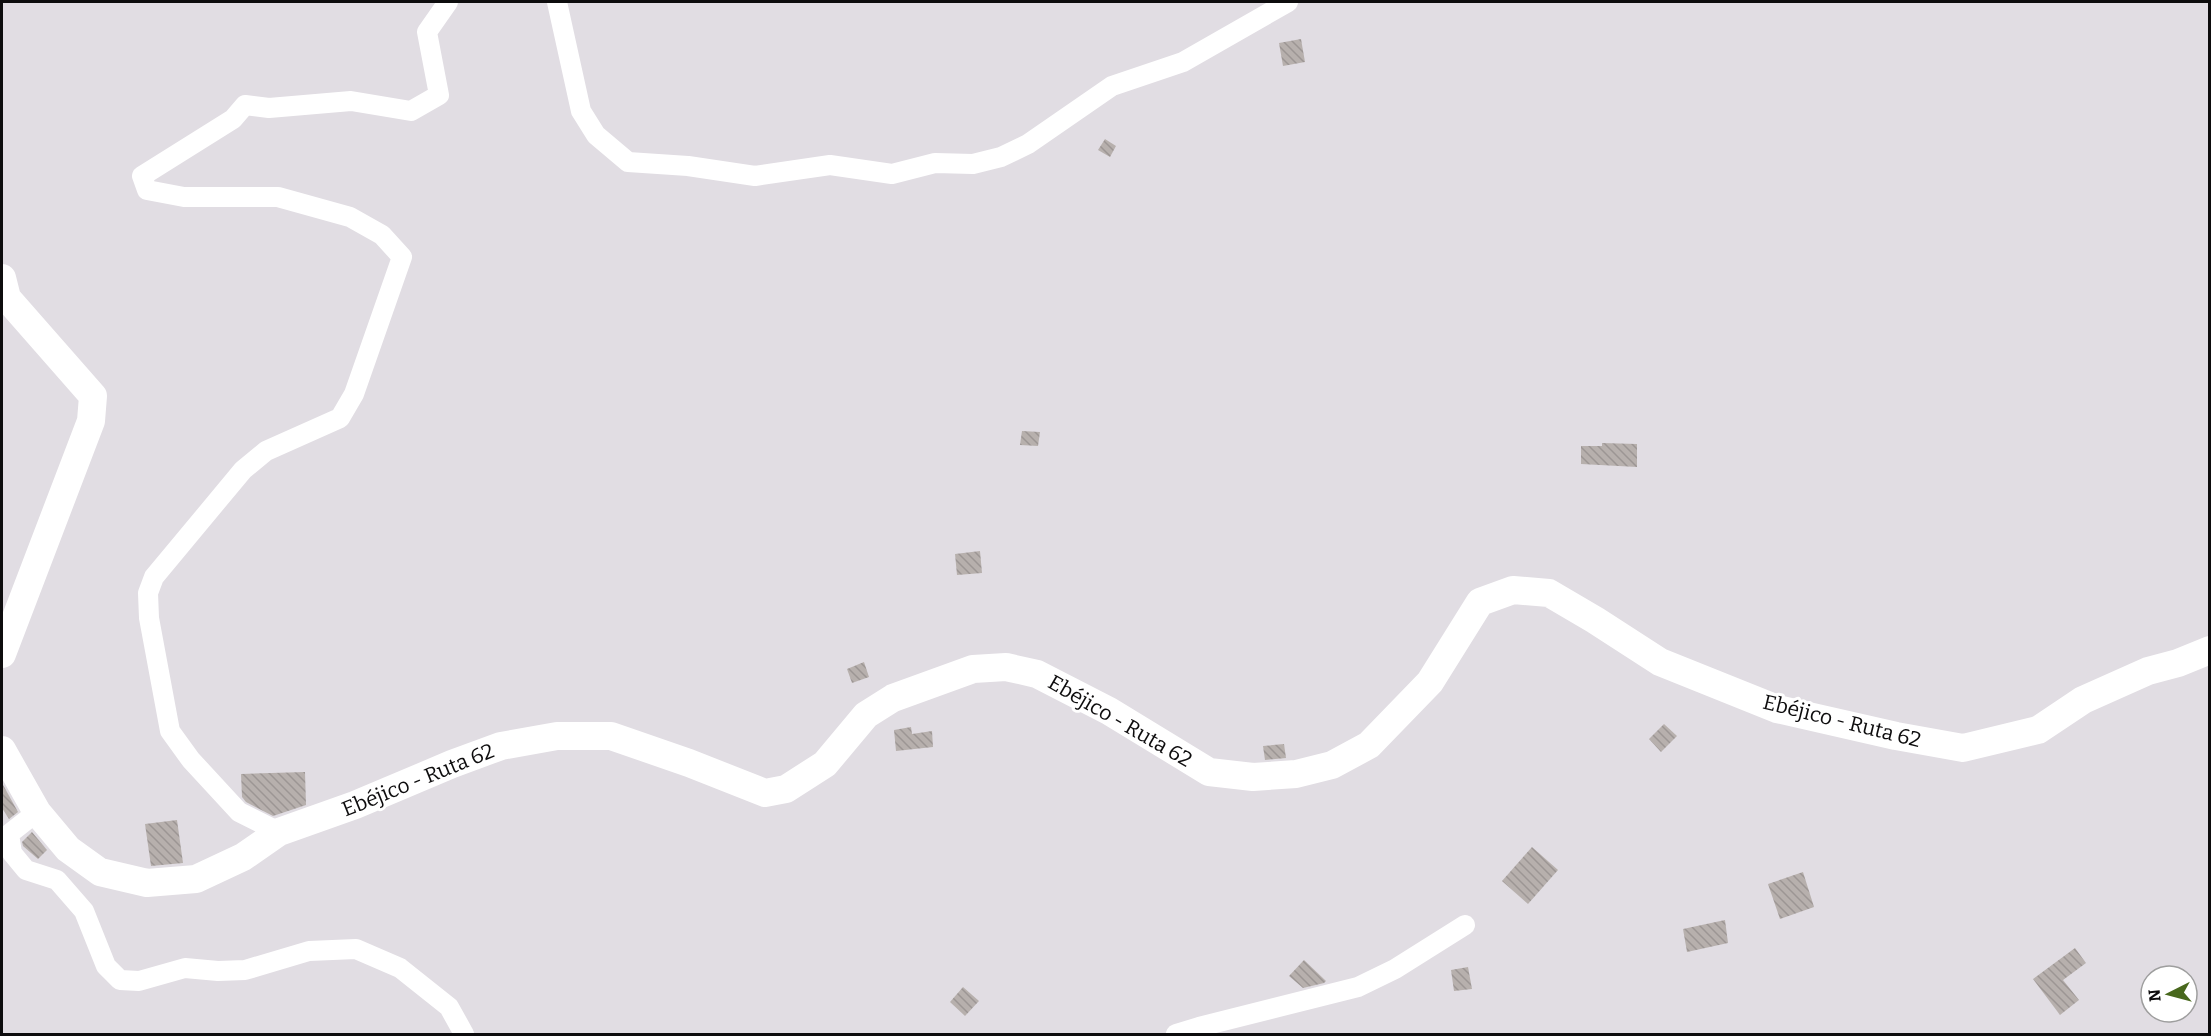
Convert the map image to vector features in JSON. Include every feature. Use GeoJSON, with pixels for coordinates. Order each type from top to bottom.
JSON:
{"type":"FeatureCollection","features":[{"type":"Feature","properties":{"kind":"street"},"geometry":{"type":"LineString","coordinates":[[279,832],[239,812],[191,760],[170,731],[149,618],[148,593],[154,577],[243,470],[266,451],[340,418],[354,394],[402,257],[382,235],[350,217],[278,197],[184,197],[147,190],[141,176],[233,119],[245,105],[269,108],[351,101],[411,111],[420,106],[439,95],[427,32],[448,2]]}},
{"type":"Feature","properties":{"kind":"street"},"geometry":{"type":"LineString","coordinates":[[557,2],[581,111],[596,135],[628,162],[688,166],[755,176],[831,165],[892,174],[935,163],[973,164],[1001,157],[1028,144],[1112,86],[1184,62],[1288,2]]}},
{"type":"Feature","properties":{"kind":"street"},"geometry":{"type":"LineString","coordinates":[[2,278],[7,298],[93,396],[91,421],[2,654]]}},
{"type":"Feature","properties":{"kind":"street","name":"Ebéjico - Ruta 62"},"geometry":{"type":"LineString","coordinates":[[2,750],[37,812],[68,849],[100,872],[147,883],[196,879],[243,857],[279,832],[355,805],[501,746],[558,736],[611,736],[765,793],[786,789],[825,764],[866,715],[893,698],[973,669],[1006,667],[1037,674],[1109,711],[1209,772],[1253,777],[1296,774],[1332,765],[1369,745],[1430,682],[1479,602],[1514,590],[1550,592],[1660,662],[1777,709],[1896,736],[1963,748],[2038,730],[2083,700],[2148,671],[2178,663],[2210,650]]}},
{"type":"Feature","properties":{"kind":"street"},"geometry":{"type":"LineString","coordinates":[[37,812],[9,834],[12,853],[26,870],[57,880],[84,911],[106,966],[120,980],[139,981],[185,968],[218,971],[245,970],[309,951],[356,949],[400,968],[449,1007],[464,1035]]}},
{"type":"Feature","properties":{"kind":"street"},"geometry":{"type":"LineString","coordinates":[[1176,1035],[1199,1027],[1358,987],[1395,969],[1465,925]]}},
{"type":"Feature","properties":{"kind":"building"},"geometry":{"type":"Polygon","coordinates":[[[1301,39],[1305,62],[1283,66],[1279,43],[1301,39]]]}},
{"type":"Feature","properties":{"kind":"building"},"geometry":{"type":"Polygon","coordinates":[[[1105,139],[1116,146],[1110,157],[1098,150],[1105,139]]]}},
{"type":"Feature","properties":{"kind":"building"},"geometry":{"type":"Polygon","coordinates":[[[1022,431],[1040,432],[1038,446],[1020,445],[1022,431]]]}},
{"type":"Feature","properties":{"kind":"building"},"geometry":{"type":"Polygon","coordinates":[[[1602,443],[1637,444],[1637,467],[1581,464],[1581,446],[1602,446],[1602,443]]]}},
{"type":"Feature","properties":{"kind":"building"},"geometry":{"type":"Polygon","coordinates":[[[980,551],[982,573],[957,575],[955,554],[980,551]]]}},
{"type":"Feature","properties":{"kind":"building"},"geometry":{"type":"Polygon","coordinates":[[[864,662],[869,677],[852,683],[847,669],[864,662]]]}},
{"type":"Feature","properties":{"kind":"building"},"geometry":{"type":"Polygon","coordinates":[[[1664,724],[1677,736],[1661,752],[1649,739],[1664,724]]]}},
{"type":"Feature","properties":{"kind":"building"},"geometry":{"type":"Polygon","coordinates":[[[911,727],[912,734],[932,731],[933,747],[896,751],[894,730],[911,727]]]}},
{"type":"Feature","properties":{"kind":"building"},"geometry":{"type":"Polygon","coordinates":[[[1284,744],[1286,758],[1265,760],[1263,746],[1284,744]]]}},
{"type":"Feature","properties":{"kind":"building"},"geometry":{"type":"Polygon","coordinates":[[[305,772],[306,805],[273,816],[246,802],[242,797],[241,774],[305,772]]]}},
{"type":"Feature","properties":{"kind":"building"},"geometry":{"type":"Polygon","coordinates":[[[2,783],[18,812],[9,819],[2,808],[2,783]]]}},
{"type":"Feature","properties":{"kind":"building"},"geometry":{"type":"Polygon","coordinates":[[[177,820],[183,863],[151,866],[145,824],[177,820]]]}},
{"type":"Feature","properties":{"kind":"building"},"geometry":{"type":"Polygon","coordinates":[[[32,832],[47,850],[38,859],[23,846],[22,842],[32,832]]]}},
{"type":"Feature","properties":{"kind":"building"},"geometry":{"type":"Polygon","coordinates":[[[1532,847],[1558,870],[1528,904],[1502,881],[1532,847]]]}},
{"type":"Feature","properties":{"kind":"building"},"geometry":{"type":"Polygon","coordinates":[[[1803,872],[1814,907],[1780,919],[1768,884],[1803,872]]]}},
{"type":"Feature","properties":{"kind":"building"},"geometry":{"type":"Polygon","coordinates":[[[1725,920],[1728,943],[1687,952],[1683,929],[1725,920]]]}},
{"type":"Feature","properties":{"kind":"building"},"geometry":{"type":"Polygon","coordinates":[[[2075,948],[2086,963],[2063,980],[2079,1000],[2060,1015],[2033,979],[2075,948]]]}},
{"type":"Feature","properties":{"kind":"building"},"geometry":{"type":"Polygon","coordinates":[[[1304,960],[1326,981],[1324,983],[1303,988],[1289,976],[1304,960]]]}},
{"type":"Feature","properties":{"kind":"building"},"geometry":{"type":"Polygon","coordinates":[[[1468,967],[1472,989],[1454,991],[1451,970],[1468,967]]]}},
{"type":"Feature","properties":{"kind":"building"},"geometry":{"type":"Polygon","coordinates":[[[963,987],[979,1001],[965,1016],[950,1002],[963,987]]]}}]}
